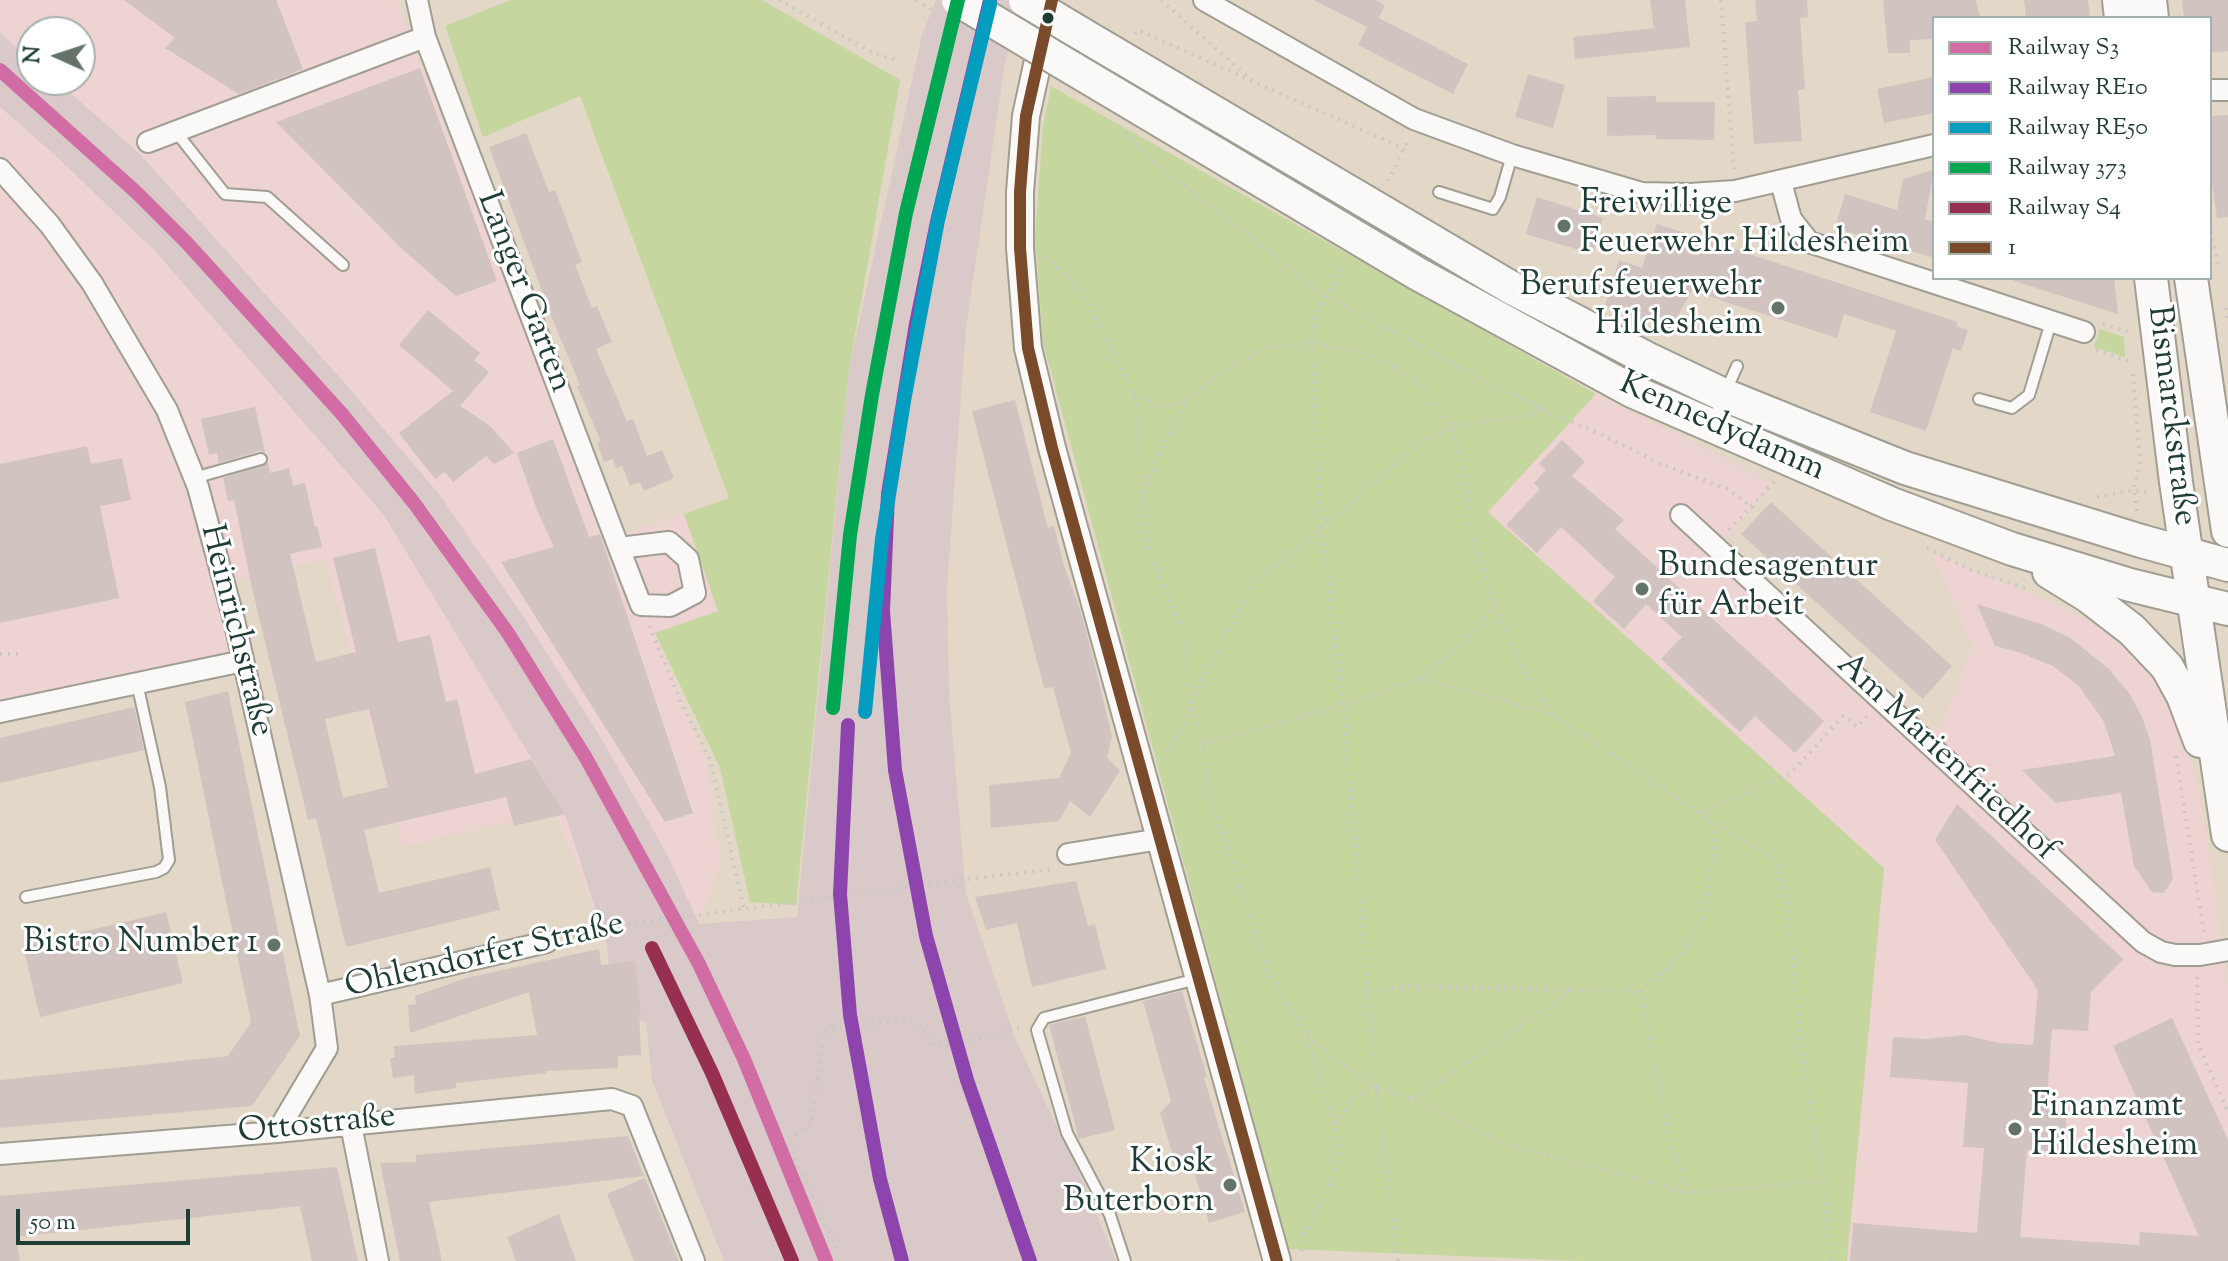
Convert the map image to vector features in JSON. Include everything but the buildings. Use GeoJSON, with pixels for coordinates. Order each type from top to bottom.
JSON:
{"type":"FeatureCollection","features":[{"type":"Feature","properties":{"kind":"main road","name":"Kennedydamm"},"geometry":{"type":"LineString","coordinates":[[1025,0],[1510,287],[1648,359],[1731,380],[1905,468],[2228,565]]}},
{"type":"Feature","properties":{"kind":"main road","name":"Kennedydamm"},"geometry":{"type":"LineString","coordinates":[[947,6],[1072,68],[1418,274],[1632,391],[1878,499],[2012,549],[2130,585],[2228,609]]}},
{"type":"Feature","properties":{"kind":"main road","name":"Bismarckstraße"},"geometry":{"type":"LineString","coordinates":[[2151,280],[2223,803]]}},
{"type":"Feature","properties":{"kind":"main road","name":"Bismarckstraße"},"geometry":{"type":"LineString","coordinates":[[2191,280],[2228,531]]}},
{"type":"Feature","properties":{"kind":"main road"},"geometry":{"type":"LineString","coordinates":[[2012,549],[2088,596],[2132,630],[2167,667],[2183,696],[2223,803],[2228,835]]}},
{"type":"Feature","properties":{"kind":"street","name":"Langer Garten"},"geometry":{"type":"LineString","coordinates":[[417,0],[425,37],[641,605]]}},
{"type":"Feature","properties":{"kind":"street"},"geometry":{"type":"LineString","coordinates":[[1052,0],[1026,116],[1020,192],[1023,314],[1038,393],[1277,1261]]}},
{"type":"Feature","properties":{"kind":"street"},"geometry":{"type":"LineString","coordinates":[[1204,0],[1414,119],[1512,155],[1642,193],[1735,191],[1932,145]]}},
{"type":"Feature","properties":{"kind":"street"},"geometry":{"type":"LineString","coordinates":[[148,142],[425,37]]}},
{"type":"Feature","properties":{"kind":"street","name":"Heinrichstraße"},"geometry":{"type":"LineString","coordinates":[[0,169],[50,225],[92,283],[167,410],[194,478],[231,605],[320,995],[327,1048],[277,1132]]}},
{"type":"Feature","properties":{"kind":"street"},"geometry":{"type":"LineString","coordinates":[[1781,182],[1791,219],[1809,242],[2084,332]]}},
{"type":"Feature","properties":{"kind":"street","name":"Am Marienfriedhof"},"geometry":{"type":"LineString","coordinates":[[1681,515],[2143,942],[2161,952],[2200,955],[2228,950]]}},
{"type":"Feature","properties":{"kind":"street"},"geometry":{"type":"LineString","coordinates":[[619,548],[669,542],[688,559],[695,593],[670,606],[641,605]]}},
{"type":"Feature","properties":{"kind":"street"},"geometry":{"type":"LineString","coordinates":[[0,712],[243,661]]}},
{"type":"Feature","properties":{"kind":"street"},"geometry":{"type":"LineString","coordinates":[[1068,854],[1160,839]]}},
{"type":"Feature","properties":{"kind":"street","name":"Ohlendorfer Straße"},"geometry":{"type":"LineString","coordinates":[[320,995],[547,942]]}},
{"type":"Feature","properties":{"kind":"street","name":"Ottostraße"},"geometry":{"type":"LineString","coordinates":[[0,1154],[277,1132],[612,1099],[632,1106],[694,1261]]}},
{"type":"Feature","properties":{"kind":"street"},"geometry":{"type":"LineString","coordinates":[[351,1125],[378,1261]]}},
{"type":"Feature","properties":{"kind":"lane"},"geometry":{"type":"LineString","coordinates":[[176,132],[225,194],[267,197],[343,265]]}},
{"type":"Feature","properties":{"kind":"lane"},"geometry":{"type":"LineString","coordinates":[[1439,192],[1493,209],[1500,197],[1512,155]]}},
{"type":"Feature","properties":{"kind":"lane"},"geometry":{"type":"LineString","coordinates":[[1979,399],[2012,408],[2029,395],[2051,322]]}},
{"type":"Feature","properties":{"kind":"lane"},"geometry":{"type":"LineString","coordinates":[[1710,426],[1731,380]]}},
{"type":"Feature","properties":{"kind":"lane"},"geometry":{"type":"LineString","coordinates":[[194,478],[261,459]]}},
{"type":"Feature","properties":{"kind":"lane"},"geometry":{"type":"LineString","coordinates":[[26,897],[156,872],[169,860],[160,787],[137,683]]}},
{"type":"Feature","properties":{"kind":"lane"},"geometry":{"type":"LineString","coordinates":[[1125,1261],[1110,1215],[1067,1133],[1038,1039],[1040,1023],[1044,1018],[1199,979]]}},
{"type":"Feature","properties":{"kind":"path"},"geometry":{"type":"LineString","coordinates":[[779,0],[875,54],[897,60]]}},
{"type":"Feature","properties":{"kind":"path"},"geometry":{"type":"LineString","coordinates":[[916,0],[947,6]]}},
{"type":"Feature","properties":{"kind":"path"},"geometry":{"type":"LineString","coordinates":[[1161,0],[1254,83]]}},
{"type":"Feature","properties":{"kind":"path"},"geometry":{"type":"LineString","coordinates":[[1721,0],[1735,191]]}},
{"type":"Feature","properties":{"kind":"path"},"geometry":{"type":"LineString","coordinates":[[1132,40],[1138,30],[1405,149]]}},
{"type":"Feature","properties":{"kind":"path"},"geometry":{"type":"LineString","coordinates":[[1388,181],[1405,149],[1414,119]]}},
{"type":"Feature","properties":{"kind":"path"},"geometry":{"type":"LineString","coordinates":[[1121,123],[1127,135],[1157,164],[1325,296],[1540,409],[1661,464],[1729,490],[1753,508]]}},
{"type":"Feature","properties":{"kind":"path"},"geometry":{"type":"LineString","coordinates":[[1020,248],[1049,259],[1082,291],[1134,393],[1147,546],[1183,631],[1192,701],[1203,744],[1210,795],[1269,974],[1305,1033],[1336,1125],[1338,1159],[1325,1198],[1303,1235],[1300,1261]]}},
{"type":"Feature","properties":{"kind":"path"},"geometry":{"type":"LineString","coordinates":[[1343,267],[1315,316],[1311,343],[1322,528],[1343,705],[1377,1088],[1398,1261]]}},
{"type":"Feature","properties":{"kind":"path"},"geometry":{"type":"LineString","coordinates":[[2127,319],[2129,332]]}},
{"type":"Feature","properties":{"kind":"path"},"geometry":{"type":"LineString","coordinates":[[1134,393],[1161,407],[1187,400],[1227,368],[1271,347],[1311,343],[1364,352],[1413,378],[1451,426],[1466,480],[1470,526],[1494,605],[1524,670],[1552,713]]}},
{"type":"Feature","properties":{"kind":"path"},"geometry":{"type":"LineString","coordinates":[[2090,499],[2134,490],[2140,460],[2130,347]]}},
{"type":"Feature","properties":{"kind":"path"},"geometry":{"type":"LineString","coordinates":[[1144,493],[1161,450],[1187,400]]}},
{"type":"Feature","properties":{"kind":"path"},"geometry":{"type":"LineString","coordinates":[[1146,784],[1185,723],[1192,701],[1256,580],[1322,528],[1420,442],[1451,426],[1527,417],[1540,409]]}},
{"type":"Feature","properties":{"kind":"path"},"geometry":{"type":"LineString","coordinates":[[1713,546],[1753,508],[1777,478]]}},
{"type":"Feature","properties":{"kind":"path"},"geometry":{"type":"LineString","coordinates":[[641,605],[682,704],[710,759],[744,909]]}},
{"type":"Feature","properties":{"kind":"path"},"geometry":{"type":"LineString","coordinates":[[1203,744],[1343,705],[1420,679],[1464,643],[1494,605]]}},
{"type":"Feature","properties":{"kind":"path"},"geometry":{"type":"LineString","coordinates":[[0,654],[18,654]]}},
{"type":"Feature","properties":{"kind":"path"},"geometry":{"type":"LineString","coordinates":[[1420,679],[1552,713],[1699,813],[1774,859],[1787,897],[1803,1062],[1823,1181],[1830,1261]]}},
{"type":"Feature","properties":{"kind":"path"},"geometry":{"type":"LineString","coordinates":[[1699,813],[1790,774],[1843,716],[1857,727],[1882,700]]}},
{"type":"Feature","properties":{"kind":"path"},"geometry":{"type":"LineString","coordinates":[[2174,747],[2204,932],[2197,981],[2198,1044],[2228,1112]]}},
{"type":"Feature","properties":{"kind":"path"},"geometry":{"type":"LineString","coordinates":[[1368,993],[1403,986],[1641,991],[1682,954],[1704,916],[1718,822]]}},
{"type":"Feature","properties":{"kind":"path","name":"Ohlendorfer Straße"},"geometry":{"type":"LineString","coordinates":[[547,942],[608,927],[1067,868],[1068,854]]}},
{"type":"Feature","properties":{"kind":"path"},"geometry":{"type":"LineString","coordinates":[[1413,1099],[1572,990]]}},
{"type":"Feature","properties":{"kind":"path"},"geometry":{"type":"LineString","coordinates":[[1641,991],[1669,1140],[1690,1193]]}},
{"type":"Feature","properties":{"kind":"path"},"geometry":{"type":"LineString","coordinates":[[836,1248],[787,1141],[811,1124],[825,1032],[900,1020],[921,1025],[934,1046],[978,1039],[1040,1023]]}},
{"type":"Feature","properties":{"kind":"path"},"geometry":{"type":"LineString","coordinates":[[1305,1033],[1340,1063],[1377,1088],[1413,1099],[1505,1144],[1690,1193],[1823,1181]]}},
{"type":"Feature","properties":{"kind":"path"},"geometry":{"type":"LineString","coordinates":[[1336,1125],[1352,1098],[1377,1088]]}},
{"type":"Feature","properties":{"kind":"shaded area"},"geometry":{"type":"Polygon","coordinates":[[[0,0],[396,0],[455,152],[618,536],[684,514],[718,611],[655,633],[707,762],[720,863],[699,924],[607,945],[555,811],[404,847],[325,559],[230,582],[248,653],[0,707],[0,0]]]}},
{"type":"Feature","properties":{"kind":"shaded area"},"geometry":{"type":"Polygon","coordinates":[[[936,0],[1020,0],[1005,63],[966,328],[947,587],[949,693],[966,894],[1016,1040],[1086,1188],[1116,1261],[724,1261],[652,1080],[646,1022],[614,1017],[607,945],[565,814],[384,515],[156,252],[0,107],[0,33],[16,47],[16,96],[73,96],[138,152],[341,379],[439,494],[598,733],[667,854],[699,924],[797,917],[849,369],[922,35],[936,0]]]}},
{"type":"Feature","properties":{"kind":"shaded area"},"geometry":{"type":"Polygon","coordinates":[[[1596,394],[1772,483],[1716,551],[1923,746],[1945,718],[1972,646],[1932,553],[2059,605],[2103,629],[2162,686],[2182,731],[2200,792],[2228,984],[2228,1261],[1847,1261],[1884,868],[1488,512],[1596,394]]]}},
{"type":"Feature","properties":{"kind":"green space"},"geometry":{"type":"Polygon","coordinates":[[[511,0],[762,0],[900,80],[849,369],[796,905],[750,902],[720,768],[655,633],[718,611],[684,514],[729,498],[580,96],[483,137],[445,26],[511,0]]]}},
{"type":"Feature","properties":{"kind":"green space"},"geometry":{"type":"Polygon","coordinates":[[[1051,86],[1596,394],[1488,512],[1884,868],[1847,1261],[1581,1261],[1288,1249],[1043,342],[1035,237],[1043,126],[1051,86]]]}},
{"type":"Feature","properties":{"kind":"green space"},"geometry":{"type":"Polygon","coordinates":[[[2100,329],[2124,337],[2125,357],[2094,347],[2100,329]]]}},
{"type":"Feature","properties":{"kind":"rail line","name":"373"},"geometry":{"type":"LineString","coordinates":[[833,708],[850,535],[872,395],[906,213],[958,0]]}},
{"type":"Feature","properties":{"kind":"rail line","name":"RE10"},"geometry":{"type":"LineString","coordinates":[[990,0],[916,324],[888,494],[883,611],[895,770],[926,936],[967,1080],[1030,1261]]}},
{"type":"Feature","properties":{"kind":"rail line","name":"RE50"},"geometry":{"type":"LineString","coordinates":[[865,712],[882,539],[904,401],[938,220],[990,4]]}},
{"type":"Feature","properties":{"kind":"rail line","name":"S3"},"geometry":{"type":"LineString","coordinates":[[0,70],[137,193],[187,243],[342,414],[414,503],[508,633],[586,758],[699,964],[744,1059],[826,1261]]}},
{"type":"Feature","properties":{"kind":"rail line","name":"RE10"},"geometry":{"type":"LineString","coordinates":[[848,725],[840,894],[850,1015],[880,1179],[902,1261]]}},
{"type":"Feature","properties":{"kind":"rail line","name":"S4"},"geometry":{"type":"LineString","coordinates":[[652,948],[712,1073],[792,1261]]}},
{"type":"Feature","properties":{"kind":"transit line","name":"1"},"geometry":{"type":"LineString","coordinates":[[1052,0],[1026,116],[1020,192],[1020,248],[1028,348],[1052,448],[1277,1261]]}},
{"type":"Feature","properties":{"kind":"place","name":"Freiwillige Feuerwehr Hildesheim"},"geometry":{"type":"Point","coordinates":[1564,226]}},
{"type":"Feature","properties":{"kind":"place","name":"Berufsfeuerwehr Hildesheim"},"geometry":{"type":"Point","coordinates":[1778,308]}},
{"type":"Feature","properties":{"kind":"place","name":"Bundesagentur für Arbeit"},"geometry":{"type":"Point","coordinates":[1642,589]}},
{"type":"Feature","properties":{"kind":"place","name":"Bistro Number 1"},"geometry":{"type":"Point","coordinates":[274,945]}},
{"type":"Feature","properties":{"kind":"place","name":"Finanzamt Hildesheim"},"geometry":{"type":"Point","coordinates":[2015,1129]}},
{"type":"Feature","properties":{"kind":"place","name":"Kiosk Buterborn"},"geometry":{"type":"Point","coordinates":[1230,1185]}}]}
